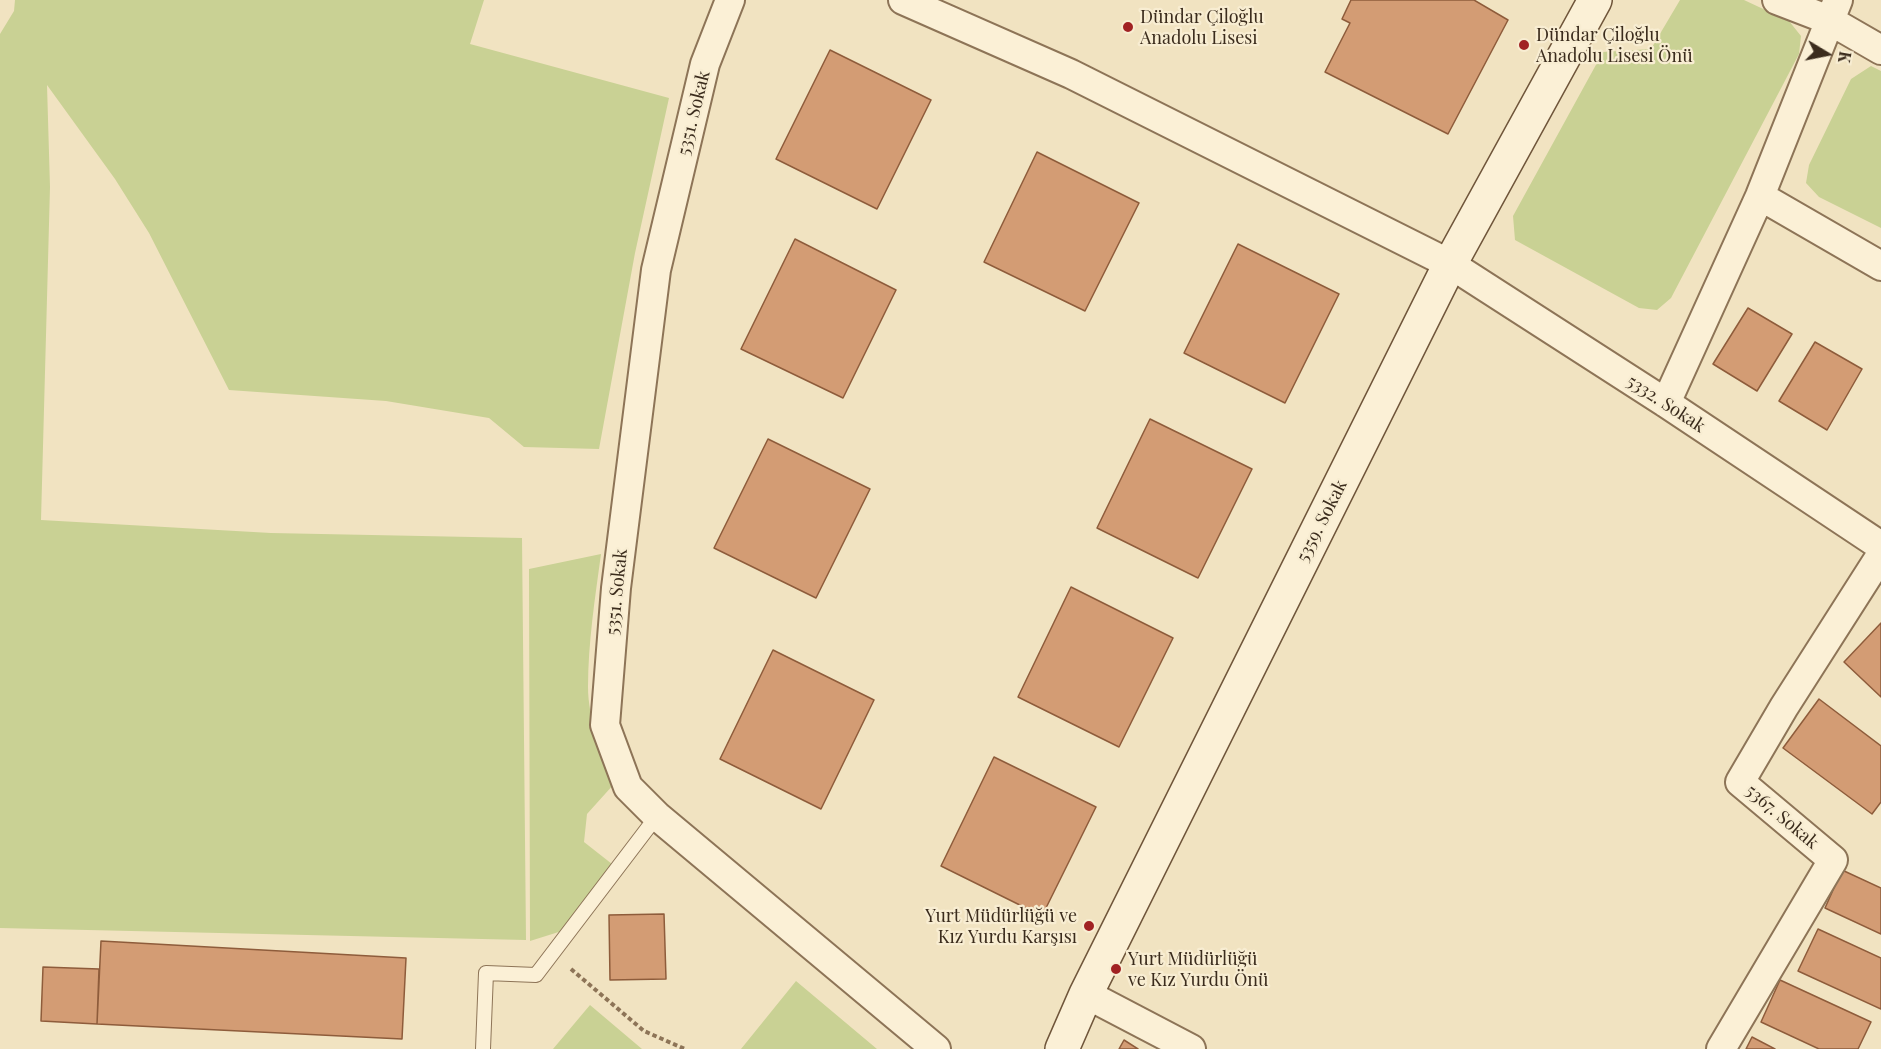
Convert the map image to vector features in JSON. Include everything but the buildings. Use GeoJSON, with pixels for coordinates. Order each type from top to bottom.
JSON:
{"type":"FeatureCollection","features":[{"type":"Feature","properties":{"kind":"street","name":"5351. Sokak"},"geometry":{"type":"LineString","coordinates":[[730,0],[705,64],[656,270],[616,588],[605,725],[628,787],[657,816],[936,1049]]}},
{"type":"Feature","properties":{"kind":"street","name":"5332. Sokak"},"geometry":{"type":"LineString","coordinates":[[903,0],[1071,74],[1450,264],[1666,403],[1881,546]]}},
{"type":"Feature","properties":{"kind":"street","name":"5359. Sokak"},"geometry":{"type":"LineString","coordinates":[[1062,1049],[1086,994],[1450,264],[1595,0]]}},
{"type":"Feature","properties":{"kind":"street"},"geometry":{"type":"LineString","coordinates":[[1777,0],[1833,10],[1881,50]]}},
{"type":"Feature","properties":{"kind":"street"},"geometry":{"type":"LineString","coordinates":[[1666,403],[1760,196],[1833,10]]}},
{"type":"Feature","properties":{"kind":"street"},"geometry":{"type":"LineString","coordinates":[[1760,196],[1881,266]]}},
{"type":"Feature","properties":{"kind":"street","name":"5367. Sokak"},"geometry":{"type":"LineString","coordinates":[[1721,1049],[1833,860],[1740,782],[1784,707],[1881,555]]}},
{"type":"Feature","properties":{"kind":"street"},"geometry":{"type":"LineString","coordinates":[[1086,994],[1191,1049]]}},
{"type":"Feature","properties":{"kind":"lane"},"geometry":{"type":"LineString","coordinates":[[483,1049],[486,973],[536,975],[657,816]]}},
{"type":"Feature","properties":{"kind":"path"},"geometry":{"type":"LineString","coordinates":[[552,952],[644,1031],[685,1049]]}},
{"type":"Feature","properties":{"kind":"green space"},"geometry":{"type":"Polygon","coordinates":[[[15,0],[484,0],[470,44],[669,98],[635,253],[599,449],[524,447],[489,418],[386,401],[229,390],[149,233],[115,179],[47,85],[50,187],[41,520],[271,533],[522,538],[526,940],[0,928],[0,34],[14,11],[15,0]]]}},
{"type":"Feature","properties":{"kind":"green space"},"geometry":{"type":"Polygon","coordinates":[[[1680,0],[1744,0],[1789,21],[1801,36],[1799,54],[1671,298],[1657,310],[1639,308],[1515,240],[1513,216],[1603,52],[1651,49],[1680,0]]]}},
{"type":"Feature","properties":{"kind":"green space"},"geometry":{"type":"Polygon","coordinates":[[[1871,66],[1881,71],[1881,228],[1819,197],[1806,183],[1809,165],[1851,79],[1871,66]]]}},
{"type":"Feature","properties":{"kind":"green space"},"geometry":{"type":"Polygon","coordinates":[[[601,554],[594,604],[588,687],[590,711],[596,736],[614,784],[587,814],[584,842],[612,864],[565,930],[530,941],[529,569],[601,554]]]}},
{"type":"Feature","properties":{"kind":"green space"},"geometry":{"type":"Polygon","coordinates":[[[796,981],[877,1049],[741,1049],[796,981]]]}},
{"type":"Feature","properties":{"kind":"green space"},"geometry":{"type":"Polygon","coordinates":[[[590,1005],[642,1049],[553,1049],[590,1005]]]}},
{"type":"Feature","properties":{"kind":"place","name":"Dündar Çiloğlu Anadolu Lisesi"},"geometry":{"type":"Point","coordinates":[1128,27]}},
{"type":"Feature","properties":{"kind":"place","name":"Dündar Çiloğlu Anadolu Lisesi Önü"},"geometry":{"type":"Point","coordinates":[1524,45]}},
{"type":"Feature","properties":{"kind":"place","name":"Yurt Müdürlüğü ve Kız Yurdu Karşısı"},"geometry":{"type":"Point","coordinates":[1089,926]}},
{"type":"Feature","properties":{"kind":"place","name":"Yurt Müdürlüğü ve Kız Yurdu Önü"},"geometry":{"type":"Point","coordinates":[1116,969]}}]}
